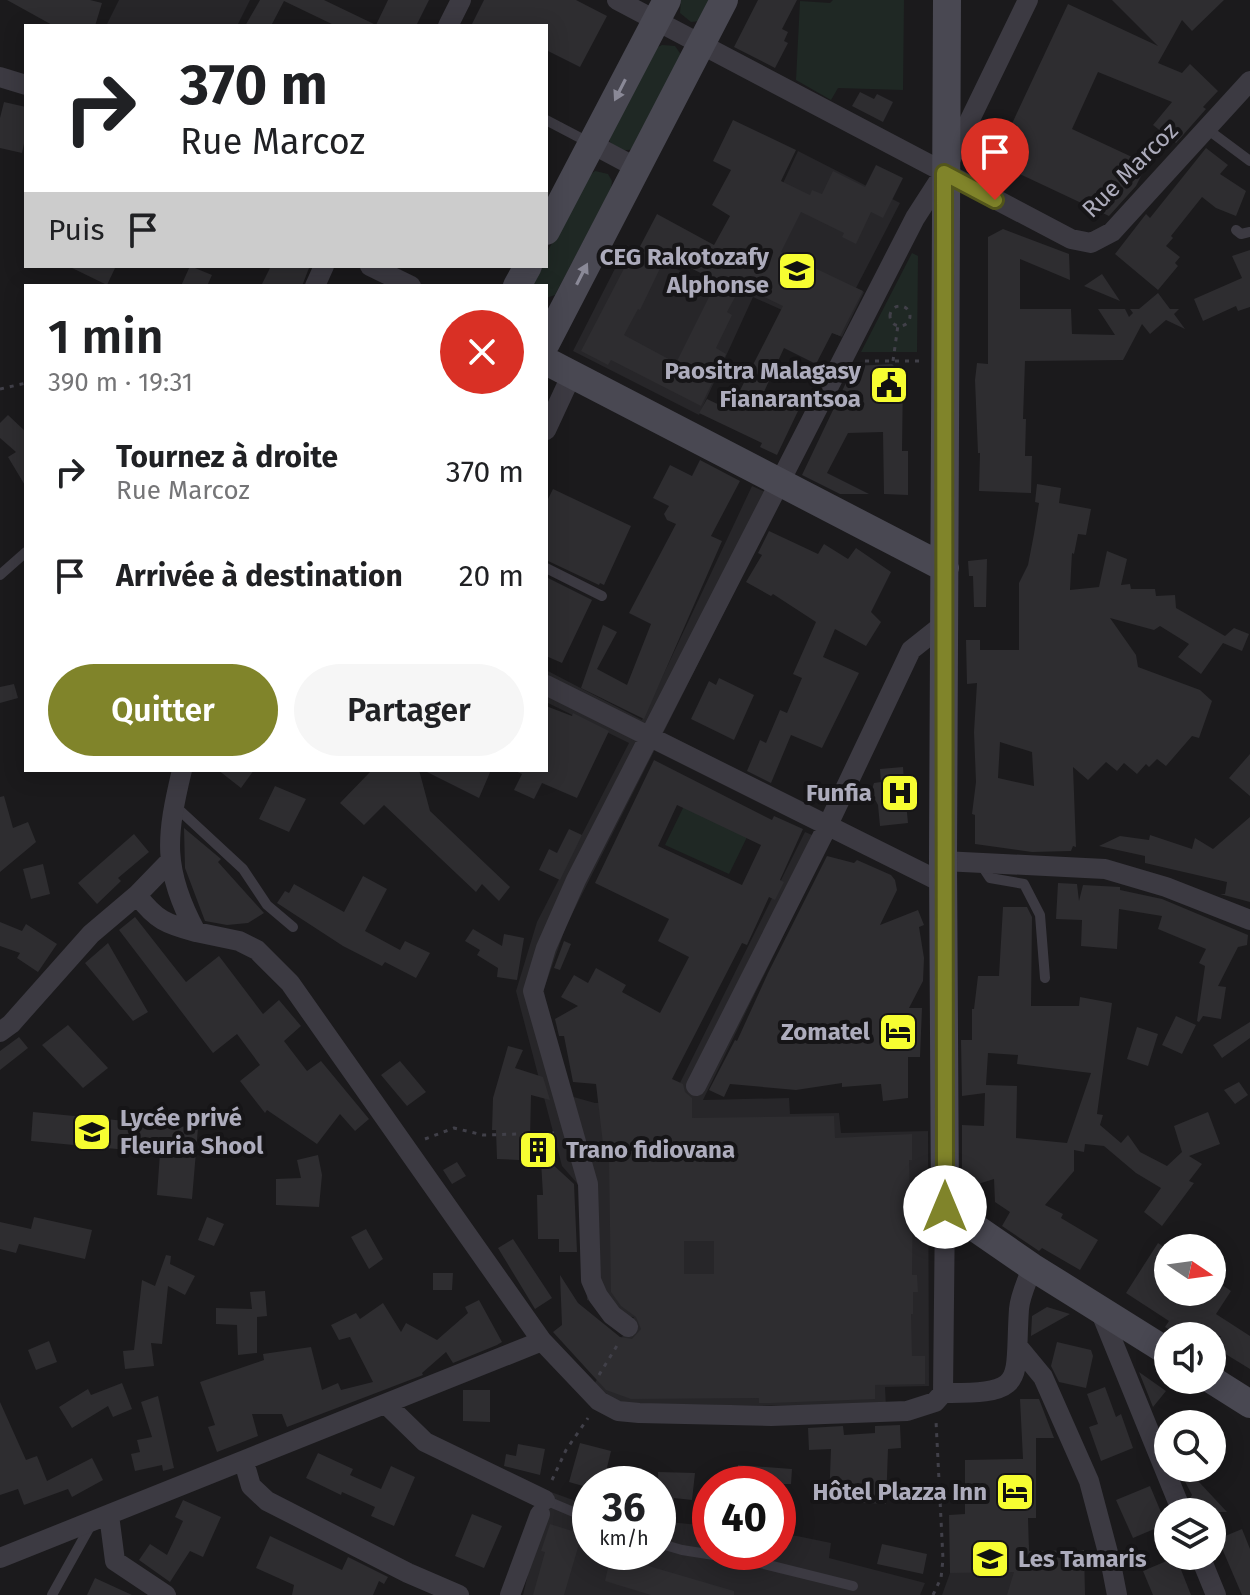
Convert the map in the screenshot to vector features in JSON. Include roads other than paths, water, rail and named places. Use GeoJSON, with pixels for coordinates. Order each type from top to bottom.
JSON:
{"type":"FeatureCollection","features":[{"type":"Feature","properties":{"kind":"street"},"geometry":{"type":"LineString","coordinates":[[449,24],[461,0]]}},
{"type":"Feature","properties":{"kind":"street"},"geometry":{"type":"LineString","coordinates":[[617,0],[661,10],[701,43],[944,173]]}},
{"type":"Feature","properties":{"kind":"street"},"geometry":{"type":"LineString","coordinates":[[548,339],[724,0]]}},
{"type":"Feature","properties":{"kind":"street"},"geometry":{"type":"LineString","coordinates":[[137,895],[151,914],[167,925],[239,941],[257,950],[290,983],[542,1341],[594,1396],[618,1411],[771,1416],[907,1411],[935,1402],[943,1393],[945,1207],[944,173],[947,0]]}},
{"type":"Feature","properties":{"kind":"street"},"geometry":{"type":"LineString","coordinates":[[628,1327],[612,1315],[591,1280],[588,1184],[533,991],[546,948],[576,880],[915,218],[944,173],[1028,0]]}},
{"type":"Feature","properties":{"kind":"street"},"geometry":{"type":"LineString","coordinates":[[548,220],[592,144],[661,10]]}},
{"type":"Feature","properties":{"kind":"street"},"geometry":{"type":"LineString","coordinates":[[0,77],[24,84]]}},
{"type":"Feature","properties":{"kind":"street","name":"Rue Marcoz"},"geometry":{"type":"LineString","coordinates":[[944,173],[1071,239],[1091,243],[1112,232],[1250,81]]}},
{"type":"Feature","properties":{"kind":"street"},"geometry":{"type":"LineString","coordinates":[[592,144],[637,168]]}},
{"type":"Feature","properties":{"kind":"street"},"geometry":{"type":"LineString","coordinates":[[374,268],[407,284]]}},
{"type":"Feature","properties":{"kind":"street"},"geometry":{"type":"LineString","coordinates":[[548,362],[945,568]]}},
{"type":"Feature","properties":{"kind":"street"},"geometry":{"type":"LineString","coordinates":[[548,422],[572,374]]}},
{"type":"Feature","properties":{"kind":"street"},"geometry":{"type":"LineString","coordinates":[[696,1086],[827,827],[911,650],[945,623]]}},
{"type":"Feature","properties":{"kind":"street"},"geometry":{"type":"LineString","coordinates":[[548,686],[827,827],[943,872],[979,861],[1105,869],[1166,887],[1250,920]]}},
{"type":"Feature","properties":{"kind":"street"},"geometry":{"type":"LineString","coordinates":[[182,772],[170,821],[169,862],[176,889],[196,932]]}},
{"type":"Feature","properties":{"kind":"street"},"geometry":{"type":"LineString","coordinates":[[0,1032],[11,1024],[91,934],[137,895],[169,862]]}},
{"type":"Feature","properties":{"kind":"street"},"geometry":{"type":"LineString","coordinates":[[945,1207],[1032,1267],[1154,1343]]}},
{"type":"Feature","properties":{"kind":"street"},"geometry":{"type":"LineString","coordinates":[[943,1393],[984,1394],[1003,1388],[1015,1375],[1019,1348],[1019,1305],[1032,1267]]}},
{"type":"Feature","properties":{"kind":"street"},"geometry":{"type":"LineString","coordinates":[[1099,1308],[1176,1498]]}},
{"type":"Feature","properties":{"kind":"street"},"geometry":{"type":"LineString","coordinates":[[0,1558],[542,1341]]}},
{"type":"Feature","properties":{"kind":"street"},"geometry":{"type":"LineString","coordinates":[[1019,1348],[1043,1377],[1089,1481],[1117,1595]]}},
{"type":"Feature","properties":{"kind":"street"},"geometry":{"type":"LineString","coordinates":[[1226,1388],[1250,1403]]}},
{"type":"Feature","properties":{"kind":"street"},"geometry":{"type":"LineString","coordinates":[[387,1405],[425,1442],[542,1507],[510,1595]]}},
{"type":"Feature","properties":{"kind":"street"},"geometry":{"type":"LineString","coordinates":[[244,1462],[251,1486],[267,1501],[408,1573],[459,1595]]}},
{"type":"Feature","properties":{"kind":"street"},"geometry":{"type":"LineString","coordinates":[[101,1518],[115,1561],[166,1595]]}},
{"type":"Feature","properties":{"kind":"street"},"geometry":{"type":"LineString","coordinates":[[1206,1570],[1216,1595]]}},
{"type":"Feature","properties":{"kind":"lane"},"geometry":{"type":"LineString","coordinates":[[548,121],[592,144]]}},
{"type":"Feature","properties":{"kind":"lane"},"geometry":{"type":"LineString","coordinates":[[1207,129],[1250,161]]}},
{"type":"Feature","properties":{"kind":"lane"},"geometry":{"type":"LineString","coordinates":[[1236,230],[1241,234],[1250,232]]}},
{"type":"Feature","properties":{"kind":"lane"},"geometry":{"type":"LineString","coordinates":[[0,575],[24,554]]}},
{"type":"Feature","properties":{"kind":"lane"},"geometry":{"type":"LineString","coordinates":[[548,569],[602,596]]}},
{"type":"Feature","properties":{"kind":"lane"},"geometry":{"type":"LineString","coordinates":[[174,805],[243,869],[267,905],[293,927]]}},
{"type":"Feature","properties":{"kind":"lane"},"geometry":{"type":"LineString","coordinates":[[979,861],[990,878],[1024,884],[1040,915],[1045,978]]}},
{"type":"Feature","properties":{"kind":"lane"},"geometry":{"type":"LineString","coordinates":[[542,1507],[572,1514]]}},
{"type":"Feature","properties":{"kind":"lane"},"geometry":{"type":"LineString","coordinates":[[52,1595],[101,1518]]}},
{"type":"Feature","properties":{"kind":"lane"},"geometry":{"type":"LineString","coordinates":[[676,1548],[752,1561],[853,1586]]}},
{"type":"Feature","properties":{"kind":"place","name":"CEG Rakotozafy Alphonse"},"geometry":{"type":"Point","coordinates":[797,271]}},
{"type":"Feature","properties":{"kind":"place","name":"Paositra Malagasy Fianarantsoa"},"geometry":{"type":"Point","coordinates":[889,385]}},
{"type":"Feature","properties":{"kind":"place","name":"Funfia"},"geometry":{"type":"Point","coordinates":[900,793]}},
{"type":"Feature","properties":{"kind":"place","name":"Zomatel"},"geometry":{"type":"Point","coordinates":[898,1032]}},
{"type":"Feature","properties":{"kind":"place","name":"Lycée privé Fleuria Shool"},"geometry":{"type":"Point","coordinates":[92,1132]}},
{"type":"Feature","properties":{"kind":"place","name":"Trano fidiovana"},"geometry":{"type":"Point","coordinates":[538,1150]}},
{"type":"Feature","properties":{"kind":"place","name":"Hôtel Plazza Inn"},"geometry":{"type":"Point","coordinates":[1015,1492]}},
{"type":"Feature","properties":{"kind":"place","name":"Les Tamaris"},"geometry":{"type":"Point","coordinates":[990,1559]}}]}
